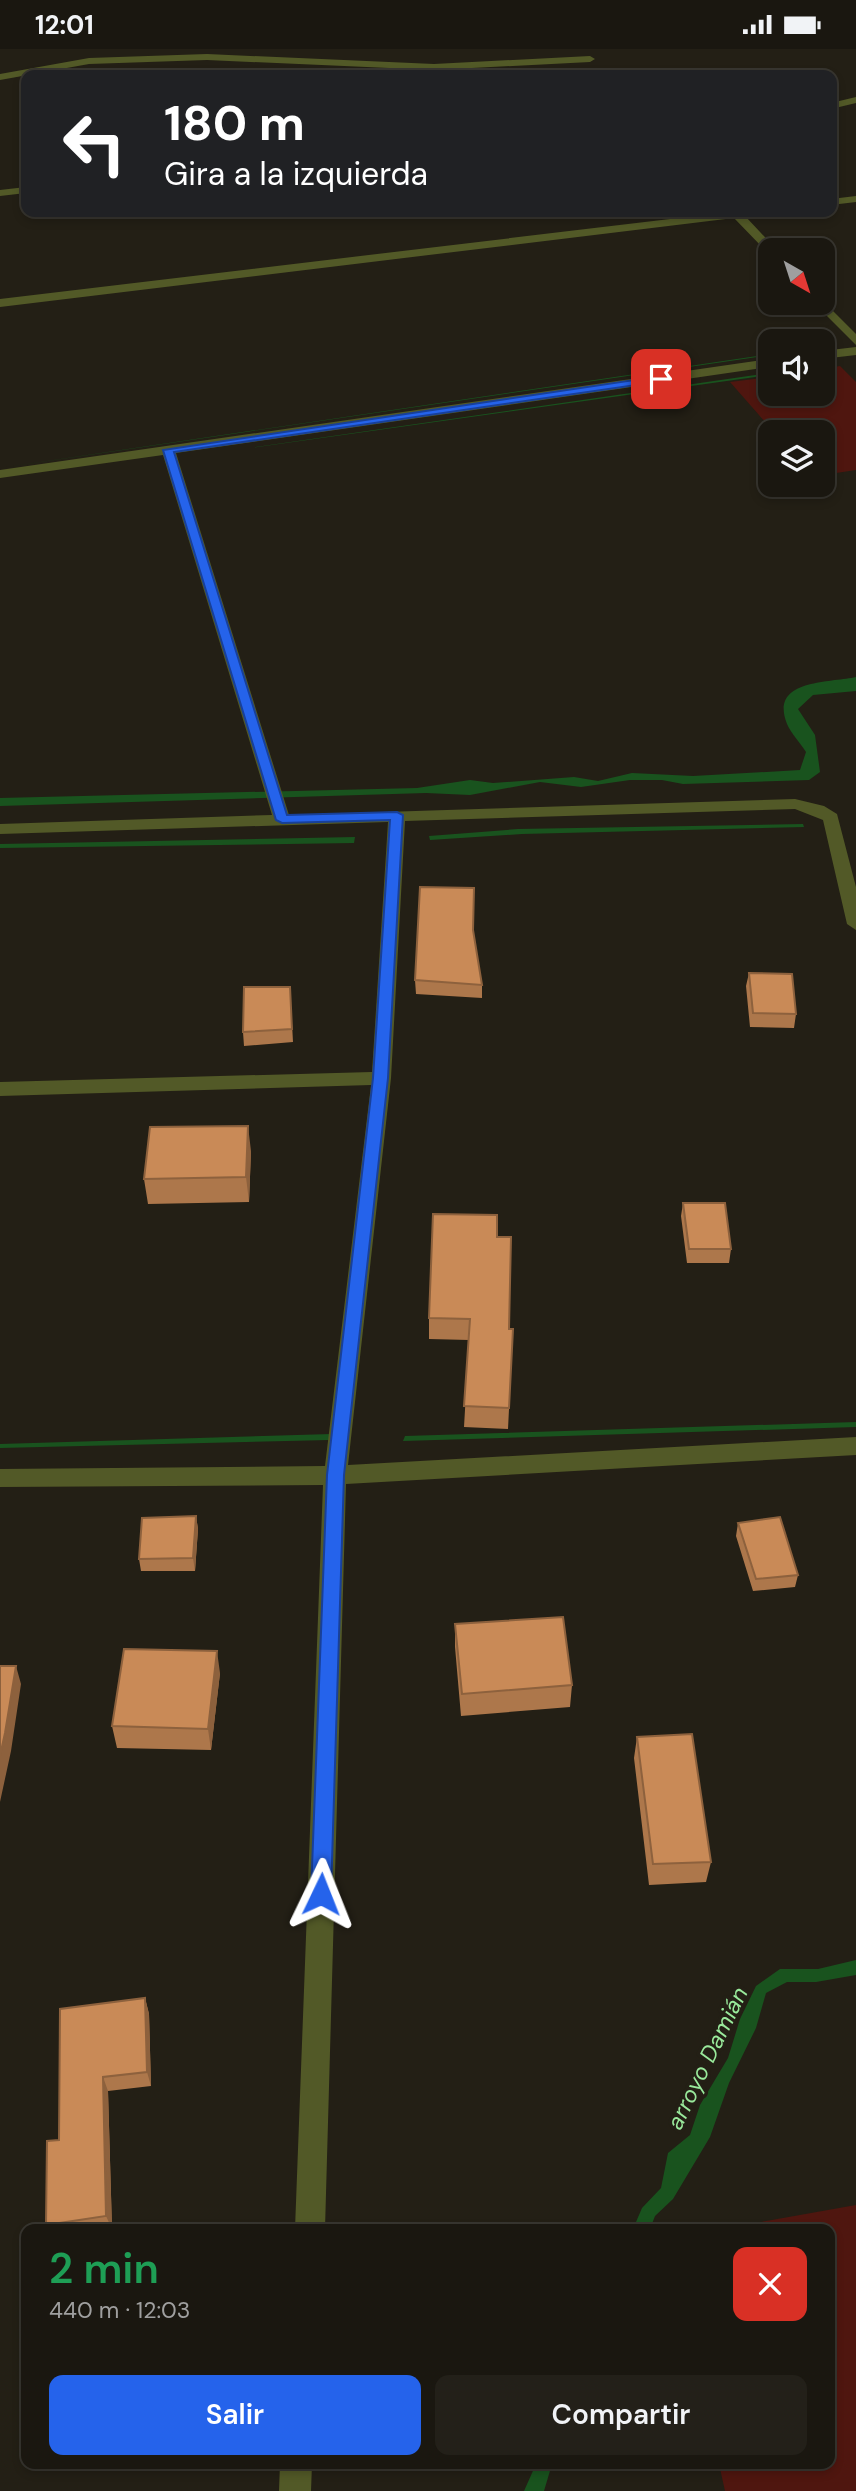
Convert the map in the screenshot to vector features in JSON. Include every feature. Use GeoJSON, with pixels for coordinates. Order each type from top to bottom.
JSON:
{"type":"FeatureCollection","features":[{"type":"Feature","properties":{"kind":"street"},"geometry":{"type":"LineString","coordinates":[[368,49],[370,65]]}},
{"type":"Feature","properties":{"kind":"street"},"geometry":{"type":"LineString","coordinates":[[39,70],[89,61],[245,54],[442,70]]}},
{"type":"Feature","properties":{"kind":"street"},"geometry":{"type":"LineString","coordinates":[[468,70],[590,59]]}},
{"type":"Feature","properties":{"kind":"street"},"geometry":{"type":"LineString","coordinates":[[0,77],[21,73]]}},
{"type":"Feature","properties":{"kind":"street"},"geometry":{"type":"LineString","coordinates":[[837,105],[856,100]]}},
{"type":"Feature","properties":{"kind":"street"},"geometry":{"type":"LineString","coordinates":[[0,193],[21,191]]}},
{"type":"Feature","properties":{"kind":"street"},"geometry":{"type":"LineString","coordinates":[[837,201],[856,199]]}},
{"type":"Feature","properties":{"kind":"street"},"geometry":{"type":"LineString","coordinates":[[0,303],[703,217]]}},
{"type":"Feature","properties":{"kind":"street"},"geometry":{"type":"LineString","coordinates":[[740,217],[760,238]]}},
{"type":"Feature","properties":{"kind":"street"},"geometry":{"type":"LineString","coordinates":[[831,315],[856,341]]}},
{"type":"Feature","properties":{"kind":"street"},"geometry":{"type":"LineString","coordinates":[[835,353],[856,351]]}},
{"type":"Feature","properties":{"kind":"street"},"geometry":{"type":"LineString","coordinates":[[0,474],[758,365]]}},
{"type":"Feature","properties":{"kind":"street"},"geometry":{"type":"LineString","coordinates":[[168,450],[282,820]]}},
{"type":"Feature","properties":{"kind":"street"},"geometry":{"type":"LineString","coordinates":[[0,829],[795,804],[818,810],[831,818],[856,924]]}},
{"type":"Feature","properties":{"kind":"street"},"geometry":{"type":"LineString","coordinates":[[310,2224],[335,1475],[381,1078],[397,815]]}},
{"type":"Feature","properties":{"kind":"street"},"geometry":{"type":"LineString","coordinates":[[0,1089],[381,1078]]}},
{"type":"Feature","properties":{"kind":"street"},"geometry":{"type":"LineString","coordinates":[[0,1478],[335,1475],[856,1446]]}},
{"type":"Feature","properties":{"kind":"street"},"geometry":{"type":"LineString","coordinates":[[295,2491],[296,2469]]}},
{"type":"Feature","properties":{"kind":"shaded area"},"geometry":{"type":"Polygon","coordinates":[[[758,356],[758,357],[0,468],[758,356]]]}},
{"type":"Feature","properties":{"kind":"shaded area"},"geometry":{"type":"Polygon","coordinates":[[[840,366],[856,382],[856,470],[835,473],[835,420],[763,420],[730,382],[758,378],[758,406],[835,406],[835,367],[840,366]]]}},
{"type":"Feature","properties":{"kind":"shaded area"},"geometry":{"type":"Polygon","coordinates":[[[758,375],[758,377],[207,454],[758,375]]]}},
{"type":"Feature","properties":{"kind":"shaded area"},"geometry":{"type":"Polygon","coordinates":[[[856,677],[856,691],[813,695],[798,709],[815,735],[820,772],[809,780],[683,784],[662,780],[630,780],[581,787],[540,782],[470,795],[426,793],[0,806],[0,798],[417,788],[470,780],[493,783],[574,777],[598,781],[632,773],[693,776],[800,770],[806,752],[787,724],[784,709],[786,699],[805,686],[856,677]]]}},
{"type":"Feature","properties":{"kind":"shaded area"},"geometry":{"type":"Polygon","coordinates":[[[803,824],[804,827],[522,834],[430,840],[429,836],[518,829],[803,824]]]}},
{"type":"Feature","properties":{"kind":"shaded area"},"geometry":{"type":"Polygon","coordinates":[[[355,837],[354,843],[0,848],[0,844],[355,837]]]}},
{"type":"Feature","properties":{"kind":"shaded area"},"geometry":{"type":"Polygon","coordinates":[[[856,1422],[856,1427],[403,1441],[405,1436],[856,1422]]]}},
{"type":"Feature","properties":{"kind":"shaded area"},"geometry":{"type":"Polygon","coordinates":[[[331,1434],[329,1440],[0,1448],[0,1444],[331,1434]]]}},
{"type":"Feature","properties":{"kind":"shaded area"},"geometry":{"type":"Polygon","coordinates":[[[856,1960],[856,1975],[816,1982],[787,1982],[766,1993],[756,2028],[729,2083],[710,2137],[673,2199],[655,2216],[652,2224],[635,2224],[642,2208],[661,2188],[668,2153],[690,2135],[700,2105],[728,2058],[740,2019],[756,1986],[780,1969],[818,1969],[856,1960]]]}},
{"type":"Feature","properties":{"kind":"shaded area"},"geometry":{"type":"Polygon","coordinates":[[[856,2205],[856,2491],[725,2491],[720,2469],[835,2469],[835,2224],[750,2224],[856,2205]]]}},
{"type":"Feature","properties":{"kind":"shaded area"},"geometry":{"type":"Polygon","coordinates":[[[534,2469],[551,2469],[544,2491],[524,2491],[534,2469]]]}},
{"type":"Feature","properties":{"kind":"building"},"geometry":{"type":"Polygon","coordinates":[[[420,887],[474,888],[473,930],[482,985],[415,980],[420,887]]]}},
{"type":"Feature","properties":{"kind":"building"},"geometry":{"type":"Polygon","coordinates":[[[749,973],[792,974],[796,1014],[753,1013],[749,973]]]}},
{"type":"Feature","properties":{"kind":"building"},"geometry":{"type":"Polygon","coordinates":[[[244,987],[290,987],[292,1029],[243,1032],[244,987]]]}},
{"type":"Feature","properties":{"kind":"building"},"geometry":{"type":"Polygon","coordinates":[[[248,1126],[246,1177],[144,1179],[150,1127],[248,1126]]]}},
{"type":"Feature","properties":{"kind":"building"},"geometry":{"type":"Polygon","coordinates":[[[683,1203],[725,1203],[731,1249],[689,1249],[683,1203]]]}},
{"type":"Feature","properties":{"kind":"building"},"geometry":{"type":"Polygon","coordinates":[[[433,1214],[497,1215],[497,1237],[511,1237],[509,1329],[513,1329],[509,1408],[464,1406],[470,1319],[429,1318],[433,1214]]]}},
{"type":"Feature","properties":{"kind":"building"},"geometry":{"type":"Polygon","coordinates":[[[196,1516],[193,1558],[139,1559],[142,1518],[196,1516]]]}},
{"type":"Feature","properties":{"kind":"building"},"geometry":{"type":"Polygon","coordinates":[[[780,1517],[798,1575],[756,1579],[738,1523],[780,1517]]]}},
{"type":"Feature","properties":{"kind":"building"},"geometry":{"type":"Polygon","coordinates":[[[563,1617],[572,1685],[462,1694],[455,1624],[563,1617]]]}},
{"type":"Feature","properties":{"kind":"building"},"geometry":{"type":"Polygon","coordinates":[[[124,1649],[217,1651],[208,1729],[112,1726],[124,1649]]]}},
{"type":"Feature","properties":{"kind":"building"},"geometry":{"type":"Polygon","coordinates":[[[0,1666],[16,1666],[0,1756],[0,1666]]]}},
{"type":"Feature","properties":{"kind":"building"},"geometry":{"type":"Polygon","coordinates":[[[692,1734],[711,1862],[653,1864],[637,1737],[692,1734]]]}},
{"type":"Feature","properties":{"kind":"building"},"geometry":{"type":"Polygon","coordinates":[[[145,1998],[147,2072],[103,2077],[106,2216],[46,2224],[47,2141],[59,2140],[60,2009],[145,1998]]]}},
{"type":"Feature","properties":{"kind":"route"},"geometry":{"type":"LineString","coordinates":[[321,1894],[335,1475],[381,1078],[397,815],[282,820],[168,450],[661,379]]}},
{"type":"Feature","properties":{"kind":"water label","name":"arroyo Damián"},"geometry":{"type":"Point","coordinates":[707,2058]}}]}
